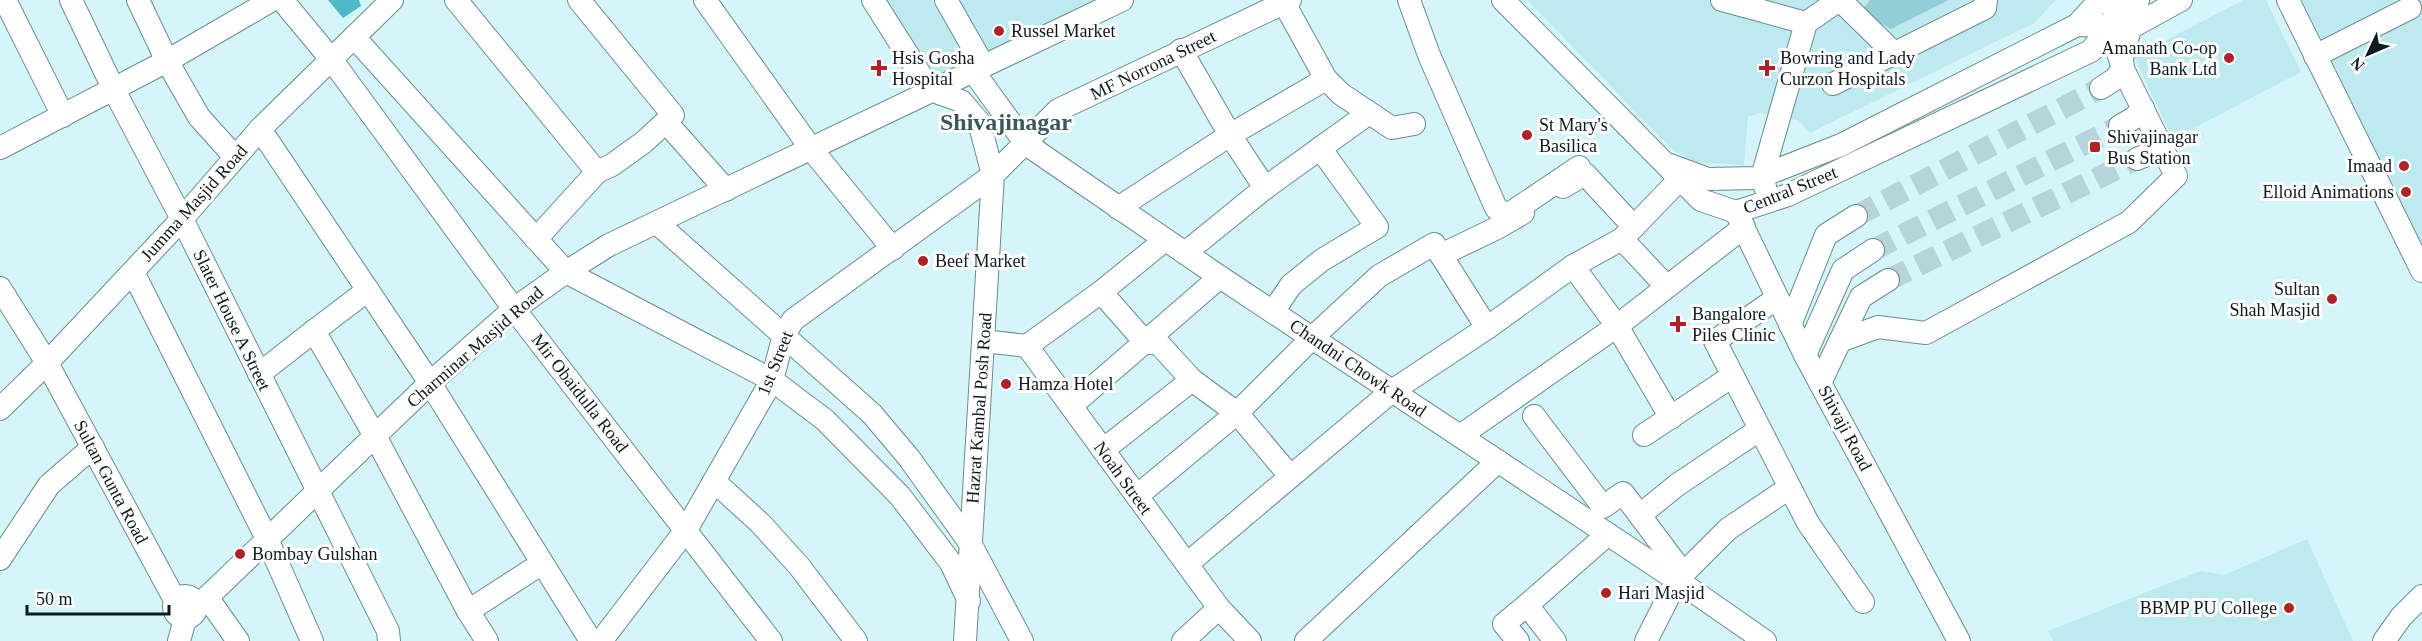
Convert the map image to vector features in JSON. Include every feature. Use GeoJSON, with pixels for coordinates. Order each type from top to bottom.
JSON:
{"type":"FeatureCollection","features":[{"type":"Feature","properties":{"kind":"street"},"geometry":{"type":"LineString","coordinates":[[5,0],[63,116]]}},
{"type":"Feature","properties":{"kind":"street","name":"Slater House A Street"},"geometry":{"type":"LineString","coordinates":[[71,0],[114,90],[182,219],[388,631],[389,641]]}},
{"type":"Feature","properties":{"kind":"street"},"geometry":{"type":"LineString","coordinates":[[138,0],[167,61],[200,117],[235,158]]}},
{"type":"Feature","properties":{"kind":"street"},"geometry":{"type":"LineString","coordinates":[[2,143],[114,90],[272,0]]}},
{"type":"Feature","properties":{"kind":"street","name":"Mir Obaidulla Road"},"geometry":{"type":"LineString","coordinates":[[282,0],[331,59],[514,309],[771,641]]}},
{"type":"Feature","properties":{"kind":"street"},"geometry":{"type":"LineString","coordinates":[[456,0],[597,172]]}},
{"type":"Feature","properties":{"kind":"street"},"geometry":{"type":"LineString","coordinates":[[536,239],[597,172],[612,165],[673,115],[579,0]]}},
{"type":"Feature","properties":{"kind":"street"},"geometry":{"type":"LineString","coordinates":[[705,0],[812,150],[893,249]]}},
{"type":"Feature","properties":{"kind":"street"},"geometry":{"type":"LineString","coordinates":[[873,0],[930,90],[1122,0]]}},
{"type":"Feature","properties":{"kind":"street","name":"Chandni Chowk Road"},"geometry":{"type":"LineString","coordinates":[[946,0],[978,68],[1026,144],[1220,277],[1608,534],[1680,576],[1765,641]]}},
{"type":"Feature","properties":{"kind":"street"},"geometry":{"type":"LineString","coordinates":[[1409,0],[1429,55],[1496,208],[1501,213],[1512,212],[1579,166]]}},
{"type":"Feature","properties":{"kind":"street"},"geometry":{"type":"LineString","coordinates":[[1503,0],[1660,161]]}},
{"type":"Feature","properties":{"kind":"street"},"geometry":{"type":"LineString","coordinates":[[1722,0],[1806,23]]}},
{"type":"Feature","properties":{"kind":"street"},"geometry":{"type":"LineString","coordinates":[[1768,200],[1762,177],[1806,23],[1840,0],[1894,53]]}},
{"type":"Feature","properties":{"kind":"street"},"geometry":{"type":"LineString","coordinates":[[1833,84],[1985,8],[1986,0]]}},
{"type":"Feature","properties":{"kind":"street","name":"Central Street"},"geometry":{"type":"LineString","coordinates":[[1660,161],[1708,179],[1762,177],[1841,145],[2077,25],[2100,0]]}},
{"type":"Feature","properties":{"kind":"street","name":"Central Street"},"geometry":{"type":"LineString","coordinates":[[1660,161],[1701,200],[1740,220],[1768,200],[1788,195],[2091,51],[2119,28],[2120,0]]}},
{"type":"Feature","properties":{"kind":"street"},"geometry":{"type":"LineString","coordinates":[[1840,341],[1878,327],[1926,333],[2129,222],[2176,176],[2123,69],[2119,28],[2138,0]]}},
{"type":"Feature","properties":{"kind":"street"},"geometry":{"type":"LineString","coordinates":[[2077,25],[2119,28],[2181,0]]}},
{"type":"Feature","properties":{"kind":"street"},"geometry":{"type":"LineString","coordinates":[[2288,0],[2422,272]]}},
{"type":"Feature","properties":{"kind":"street"},"geometry":{"type":"LineString","coordinates":[[1287,1],[1326,79],[1341,94],[1392,128],[1414,124]]}},
{"type":"Feature","properties":{"kind":"street","name":"MF Norrona Street"},"geometry":{"type":"LineString","coordinates":[[1026,144],[1058,110],[1287,1]]}},
{"type":"Feature","properties":{"kind":"street","name":"Jumma Masjid Road"},"geometry":{"type":"LineString","coordinates":[[0,409],[133,272],[260,129],[386,6]]}},
{"type":"Feature","properties":{"kind":"street"},"geometry":{"type":"LineString","coordinates":[[2315,56],[2410,8]]}},
{"type":"Feature","properties":{"kind":"street"},"geometry":{"type":"LineString","coordinates":[[354,37],[566,272],[771,380],[825,420],[900,496],[951,563],[969,601]]}},
{"type":"Feature","properties":{"kind":"street"},"geometry":{"type":"LineString","coordinates":[[1181,50],[1230,135],[1265,188]]}},
{"type":"Feature","properties":{"kind":"street"},"geometry":{"type":"LineString","coordinates":[[2102,88],[2115,79],[2123,69]]}},
{"type":"Feature","properties":{"kind":"street"},"geometry":{"type":"LineString","coordinates":[[1118,208],[1230,135],[1326,79]]}},
{"type":"Feature","properties":{"kind":"street","name":"Charminar Masjid Road"},"geometry":{"type":"LineString","coordinates":[[191,606],[267,539],[430,383],[514,309],[566,272],[609,245],[812,150],[930,90]]}},
{"type":"Feature","properties":{"kind":"street","name":"Hazrat Kambal Posh Road"},"geometry":{"type":"LineString","coordinates":[[930,90],[961,101],[979,122],[993,175],[970,543],[969,639]]}},
{"type":"Feature","properties":{"kind":"street"},"geometry":{"type":"LineString","coordinates":[[2120,126],[2143,108]]}},
{"type":"Feature","properties":{"kind":"street"},"geometry":{"type":"LineString","coordinates":[[1185,253],[1265,188],[1369,113]]}},
{"type":"Feature","properties":{"kind":"street"},"geometry":{"type":"LineString","coordinates":[[666,122],[726,190]]}},
{"type":"Feature","properties":{"kind":"street"},"geometry":{"type":"LineString","coordinates":[[260,129],[430,383],[591,641]]}},
{"type":"Feature","properties":{"kind":"street"},"geometry":{"type":"LineString","coordinates":[[2137,159],[2148,154],[2157,140]]}},
{"type":"Feature","properties":{"kind":"street"},"geometry":{"type":"LineString","coordinates":[[993,175],[1026,144]]}},
{"type":"Feature","properties":{"kind":"street"},"geometry":{"type":"LineString","coordinates":[[1273,312],[1291,285],[1322,260],[1377,227],[1320,148]]}},
{"type":"Feature","properties":{"kind":"street"},"geometry":{"type":"LineString","coordinates":[[1441,255],[1499,227],[1585,174],[1666,286]]}},
{"type":"Feature","properties":{"kind":"street","name":"1st Street"},"geometry":{"type":"LineString","coordinates":[[602,641],[686,530],[771,380],[784,335],[793,320],[993,175]]}},
{"type":"Feature","properties":{"kind":"street"},"geometry":{"type":"LineString","coordinates":[[1186,564],[1392,391],[1487,328],[1573,266],[1628,233],[1679,180]]}},
{"type":"Feature","properties":{"kind":"street"},"geometry":{"type":"LineString","coordinates":[[1790,325],[1826,235],[1856,216]]}},
{"type":"Feature","properties":{"kind":"street"},"geometry":{"type":"LineString","coordinates":[[1460,436],[1617,326],[1740,220]]}},
{"type":"Feature","properties":{"kind":"street","name":"Shivaji Road"},"geometry":{"type":"LineString","coordinates":[[1740,220],[1776,299],[1805,355],[1959,641]]}},
{"type":"Feature","properties":{"kind":"street"},"geometry":{"type":"LineString","coordinates":[[657,223],[872,414],[909,458],[970,543],[1022,641]]}},
{"type":"Feature","properties":{"kind":"street"},"geometry":{"type":"LineString","coordinates":[[984,341],[1027,346],[1101,292],[1165,240]]}},
{"type":"Feature","properties":{"kind":"street"},"geometry":{"type":"LineString","coordinates":[[1137,496],[1237,413],[1312,338],[1379,276],[1434,244],[1487,328]]}},
{"type":"Feature","properties":{"kind":"street"},"geometry":{"type":"LineString","coordinates":[[1805,355],[1843,270],[1873,250]]}},
{"type":"Feature","properties":{"kind":"street"},"geometry":{"type":"LineString","coordinates":[[1573,266],[1617,326],[1671,418]]}},
{"type":"Feature","properties":{"kind":"street"},"geometry":{"type":"LineString","coordinates":[[133,272],[267,539],[312,641]]}},
{"type":"Feature","properties":{"kind":"street"},"geometry":{"type":"LineString","coordinates":[[1071,406],[1220,277]]}},
{"type":"Feature","properties":{"kind":"street"},"geometry":{"type":"LineString","coordinates":[[1820,382],[1861,297],[1888,280]]}},
{"type":"Feature","properties":{"kind":"street","name":"Sultan Gunta Road"},"geometry":{"type":"LineString","coordinates":[[0,288],[47,363],[93,447],[191,606],[238,641]]}},
{"type":"Feature","properties":{"kind":"street"},"geometry":{"type":"LineString","coordinates":[[259,374],[368,290]]}},
{"type":"Feature","properties":{"kind":"street"},"geometry":{"type":"LineString","coordinates":[[1101,292],[1145,342],[1159,344],[1192,380],[1237,413],[1290,476]]}},
{"type":"Feature","properties":{"kind":"street"},"geometry":{"type":"LineString","coordinates":[[1776,299],[1715,341],[1808,523],[1863,603]]}},
{"type":"Feature","properties":{"kind":"street"},"geometry":{"type":"LineString","coordinates":[[314,331],[375,436],[468,611],[487,641]]}},
{"type":"Feature","properties":{"kind":"street","name":"Noah Street"},"geometry":{"type":"LineString","coordinates":[[1027,346],[1219,608],[1250,641]]}},
{"type":"Feature","properties":{"kind":"street"},"geometry":{"type":"LineString","coordinates":[[1644,435],[1731,376]]}},
{"type":"Feature","properties":{"kind":"street"},"geometry":{"type":"LineString","coordinates":[[1103,450],[1192,380]]}},
{"type":"Feature","properties":{"kind":"street"},"geometry":{"type":"LineString","coordinates":[[1534,416],[1604,507],[1623,493],[1680,576]]}},
{"type":"Feature","properties":{"kind":"street"},"geometry":{"type":"LineString","coordinates":[[1640,515],[1677,486],[1759,430]]}},
{"type":"Feature","properties":{"kind":"street"},"geometry":{"type":"LineString","coordinates":[[0,559],[49,485],[93,447]]}},
{"type":"Feature","properties":{"kind":"street"},"geometry":{"type":"LineString","coordinates":[[1306,641],[1498,461]]}},
{"type":"Feature","properties":{"kind":"street"},"geometry":{"type":"LineString","coordinates":[[714,481],[760,523],[799,566],[856,641]]}},
{"type":"Feature","properties":{"kind":"street"},"geometry":{"type":"LineString","coordinates":[[1646,641],[1680,576],[1728,529],[1789,488]]}},
{"type":"Feature","properties":{"kind":"street"},"geometry":{"type":"LineString","coordinates":[[1518,641],[1504,624],[1608,534]]}},
{"type":"Feature","properties":{"kind":"street"},"geometry":{"type":"LineString","coordinates":[[468,611],[541,564]]}},
{"type":"Feature","properties":{"kind":"street"},"geometry":{"type":"LineString","coordinates":[[2384,641],[2401,617],[2422,596]]}},
{"type":"Feature","properties":{"kind":"street"},"geometry":{"type":"LineString","coordinates":[[1527,605],[1555,641]]}},
{"type":"Feature","properties":{"kind":"street"},"geometry":{"type":"LineString","coordinates":[[179,641],[191,606]]}},
{"type":"Feature","properties":{"kind":"street"},"geometry":{"type":"LineString","coordinates":[[1183,641],[1219,608]]}},
{"type":"Feature","properties":{"kind":"shaded area"},"geometry":{"type":"Polygon","coordinates":[[[328,0],[359,0],[361,6],[343,18],[328,0]]]}},
{"type":"Feature","properties":{"kind":"shaded area"},"geometry":{"type":"Polygon","coordinates":[[[880,0],[1095,0],[931,80],[880,0]]]}},
{"type":"Feature","properties":{"kind":"shaded area","name":"Bowring and Lady Curzon Hospitals"},"geometry":{"type":"Polygon","coordinates":[[[1527,0],[2056,0],[2034,23],[1810,133],[1798,120],[1760,113],[1748,117],[1744,165],[1691,162],[1671,148],[1527,0]]]}},
{"type":"Feature","properties":{"kind":"shaded area"},"geometry":{"type":"Polygon","coordinates":[[[1870,0],[1949,0],[1891,29],[1861,11],[1870,0]]]}},
{"type":"Feature","properties":{"kind":"shaded area"},"geometry":{"type":"Polygon","coordinates":[[[2243,0],[2266,0],[2301,72],[2173,139],[2134,57],[2243,0]]]}},
{"type":"Feature","properties":{"kind":"shaded area"},"geometry":{"type":"Polygon","coordinates":[[[2302,0],[2422,0],[2422,245],[2302,0]]]}},
{"type":"Feature","properties":{"kind":"shaded area"},"geometry":{"type":"Polygon","coordinates":[[[2307,539],[2353,641],[2053,641],[2048,631],[2200,571],[2224,575],[2307,539]]]}},
{"type":"Feature","properties":{"kind":"tunnel"},"geometry":{"type":"LineString","coordinates":[[1856,216],[2101,88]]}},
{"type":"Feature","properties":{"kind":"tunnel"},"geometry":{"type":"LineString","coordinates":[[1873,250],[2120,126]]}},
{"type":"Feature","properties":{"kind":"tunnel"},"geometry":{"type":"LineString","coordinates":[[1888,280],[2137,159]]}},
{"type":"Feature","properties":{"kind":"place","name":"Russel Market"},"geometry":{"type":"Point","coordinates":[999,31]}},
{"type":"Feature","properties":{"kind":"place","name":"Amanath Co-op Bank Ltd"},"geometry":{"type":"Point","coordinates":[2229,58]}},
{"type":"Feature","properties":{"kind":"place","name":"Hsis Gosha Hospital"},"geometry":{"type":"Point","coordinates":[879,68]}},
{"type":"Feature","properties":{"kind":"place","name":"Bowring and Lady Curzon Hospitals"},"geometry":{"type":"Point","coordinates":[1767,68]}},
{"type":"Feature","properties":{"kind":"place","name":"St Mary's Basilica"},"geometry":{"type":"Point","coordinates":[1527,135]}},
{"type":"Feature","properties":{"kind":"place","name":"Shivajinagar Bus Station"},"geometry":{"type":"Point","coordinates":[2095,147]}},
{"type":"Feature","properties":{"kind":"place","name":"Imaad"},"geometry":{"type":"Point","coordinates":[2404,166]}},
{"type":"Feature","properties":{"kind":"place","name":"Elloid Animations"},"geometry":{"type":"Point","coordinates":[2406,192]}},
{"type":"Feature","properties":{"kind":"place","name":"Beef Market"},"geometry":{"type":"Point","coordinates":[923,261]}},
{"type":"Feature","properties":{"kind":"place","name":"Sultan Shah Masjid"},"geometry":{"type":"Point","coordinates":[2332,299]}},
{"type":"Feature","properties":{"kind":"place","name":"Bangalore Piles Clinic"},"geometry":{"type":"Point","coordinates":[1678,324]}},
{"type":"Feature","properties":{"kind":"place","name":"Hamza Hotel"},"geometry":{"type":"Point","coordinates":[1006,384]}},
{"type":"Feature","properties":{"kind":"place","name":"Bombay Gulshan"},"geometry":{"type":"Point","coordinates":[240,554]}},
{"type":"Feature","properties":{"kind":"place","name":"Hari Masjid"},"geometry":{"type":"Point","coordinates":[1606,593]}},
{"type":"Feature","properties":{"kind":"place","name":"BBMP PU College"},"geometry":{"type":"Point","coordinates":[2289,608]}},
{"type":"Feature","properties":{"kind":"district","name":"Shivajinagar"},"geometry":{"type":"Point","coordinates":[1006,122]}}]}
